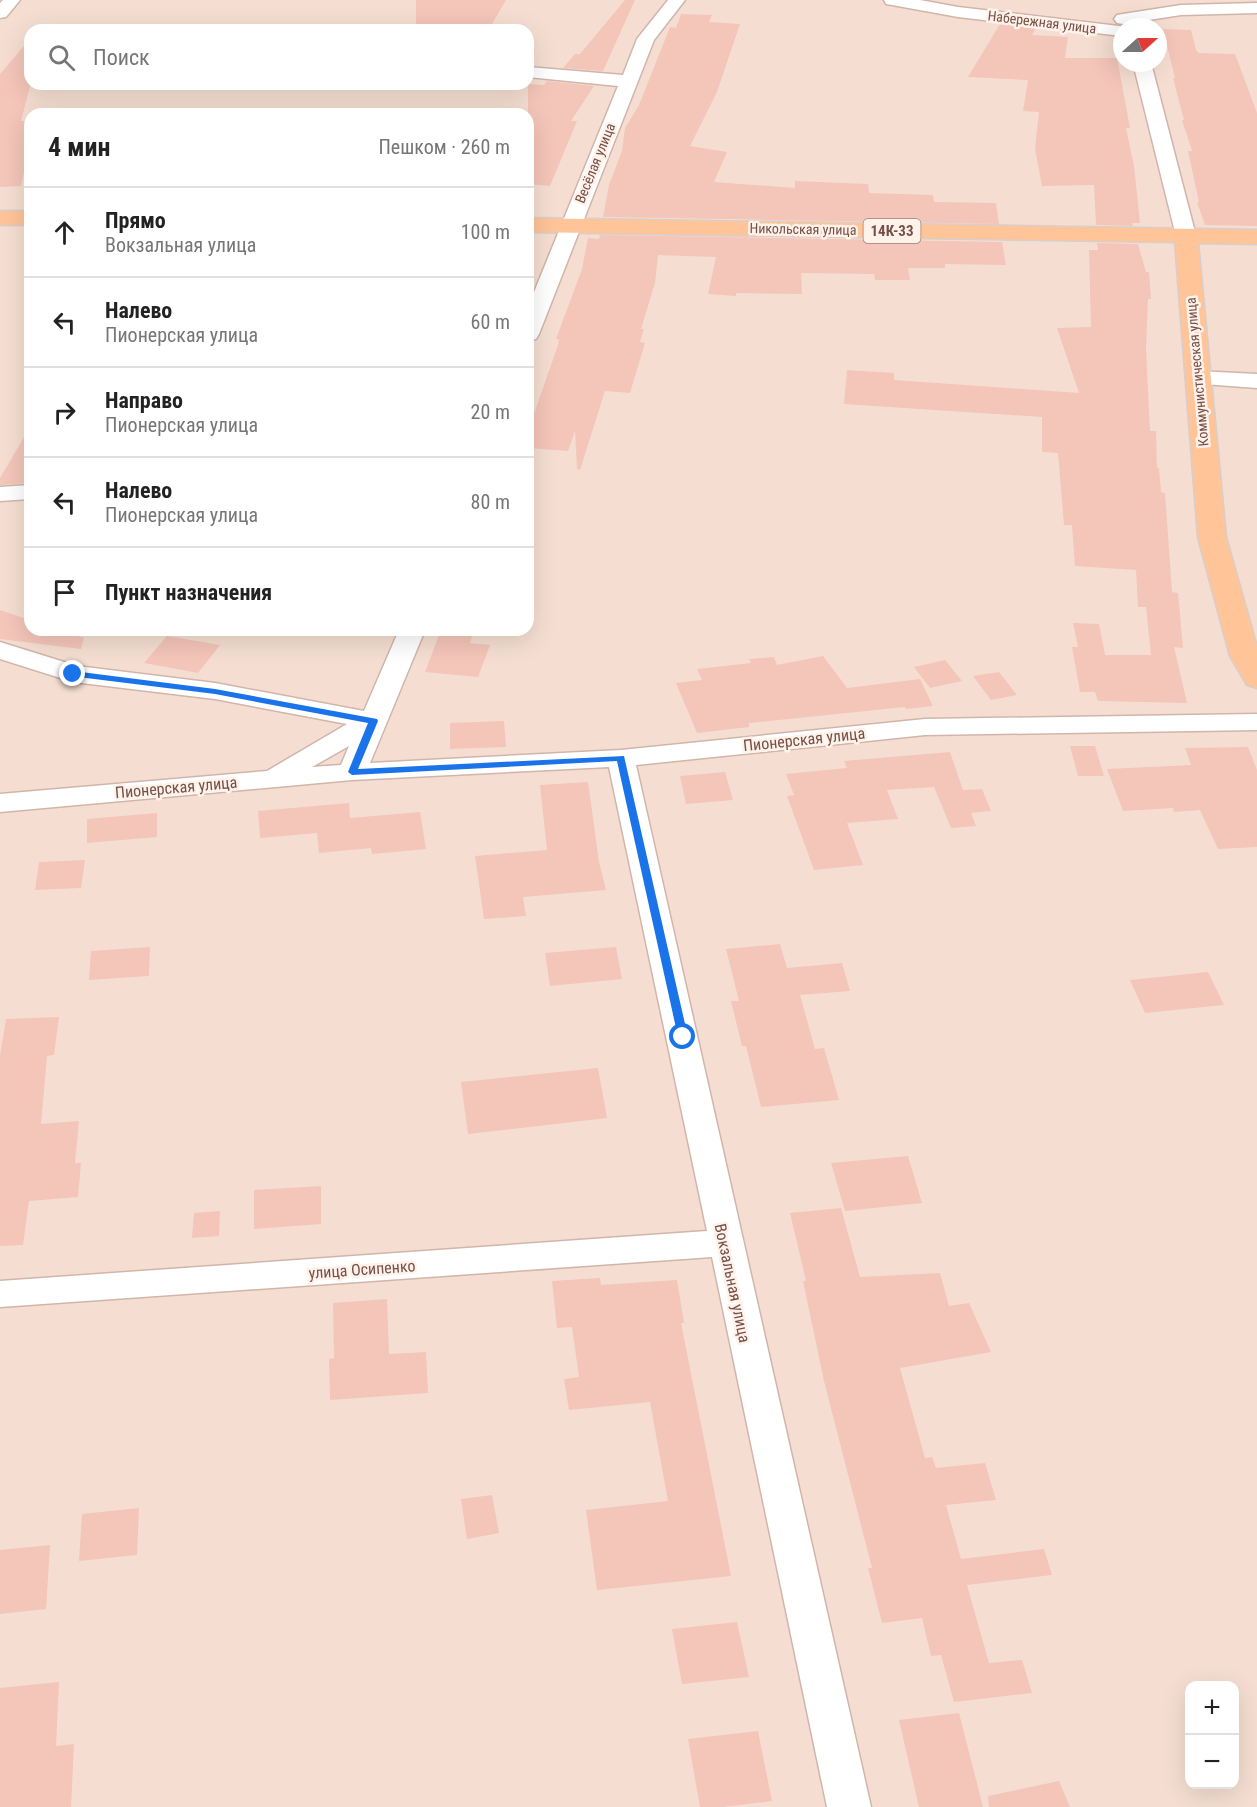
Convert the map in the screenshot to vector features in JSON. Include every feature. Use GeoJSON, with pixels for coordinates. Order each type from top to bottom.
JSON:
{"type":"FeatureCollection","features":[{"type":"Feature","properties":{"kind":"main road"},"geometry":{"type":"LineString","coordinates":[[0,218],[24,218]]}},
{"type":"Feature","properties":{"kind":"main road","name":"Никольская улица"},"geometry":{"type":"LineString","coordinates":[[534,225],[1257,237]]}},
{"type":"Feature","properties":{"kind":"main road","name":"Коммунистическая улица"},"geometry":{"type":"LineString","coordinates":[[1186,236],[1212,537],[1245,656],[1257,679]]}},
{"type":"Feature","properties":{"kind":"street"},"geometry":{"type":"LineString","coordinates":[[0,13],[12,0]]}},
{"type":"Feature","properties":{"kind":"street","name":"Весёлая улица"},"geometry":{"type":"LineString","coordinates":[[534,319],[646,39],[677,0]]}},
{"type":"Feature","properties":{"kind":"street","name":"Набережная улица"},"geometry":{"type":"LineString","coordinates":[[892,0],[958,12],[1113,21]]}},
{"type":"Feature","properties":{"kind":"street","name":"Набережная улица"},"geometry":{"type":"LineString","coordinates":[[1138,18],[1181,10],[1257,8]]}},
{"type":"Feature","properties":{"kind":"street","name":"Коммунистическая улица"},"geometry":{"type":"LineString","coordinates":[[1144,72],[1186,236]]}},
{"type":"Feature","properties":{"kind":"street"},"geometry":{"type":"LineString","coordinates":[[534,73],[628,81]]}},
{"type":"Feature","properties":{"kind":"street"},"geometry":{"type":"LineString","coordinates":[[1198,378],[1257,381]]}},
{"type":"Feature","properties":{"kind":"street"},"geometry":{"type":"LineString","coordinates":[[0,494],[24,492]]}},
{"type":"Feature","properties":{"kind":"street"},"geometry":{"type":"LineString","coordinates":[[352,772],[409,636]]}},
{"type":"Feature","properties":{"kind":"street"},"geometry":{"type":"LineString","coordinates":[[0,650],[73,674],[215,691],[374,721]]}},
{"type":"Feature","properties":{"kind":"street"},"geometry":{"type":"LineString","coordinates":[[271,779],[374,721]]}},
{"type":"Feature","properties":{"kind":"street","name":"Пионерская улица"},"geometry":{"type":"LineString","coordinates":[[0,803],[352,772],[621,758],[925,728],[1257,722]]}},
{"type":"Feature","properties":{"kind":"street","name":"Вокзальная улица"},"geometry":{"type":"LineString","coordinates":[[621,758],[683,1037],[724,1243],[849,1807]]}},
{"type":"Feature","properties":{"kind":"street","name":"улица Осипенко"},"geometry":{"type":"LineString","coordinates":[[0,1294],[724,1243]]}},
{"type":"Feature","properties":{"kind":"shaded area"},"geometry":{"type":"Polygon","coordinates":[[[0,0],[1257,0],[1257,1807],[0,1807],[0,0]]]}},
{"type":"Feature","properties":{"kind":"building"},"geometry":{"type":"Polygon","coordinates":[[[416,0],[506,0],[492,24],[416,24],[416,0]]]}},
{"type":"Feature","properties":{"kind":"building"},"geometry":{"type":"Polygon","coordinates":[[[625,0],[635,0],[603,71],[563,68],[575,54],[580,54],[625,0]]]}},
{"type":"Feature","properties":{"kind":"building"},"geometry":{"type":"Polygon","coordinates":[[[681,14],[712,15],[709,22],[740,24],[717,92],[690,146],[727,152],[714,182],[795,188],[795,181],[868,184],[869,193],[933,195],[934,202],[996,203],[999,224],[603,217],[609,185],[622,151],[625,128],[639,105],[670,27],[676,28],[681,14]]]}},
{"type":"Feature","properties":{"kind":"building"},"geometry":{"type":"Polygon","coordinates":[[[1000,24],[1036,28],[1032,35],[1068,37],[1065,58],[1113,58],[1113,72],[1120,72],[1130,128],[1126,128],[1134,166],[1140,223],[1132,223],[1133,226],[1096,225],[1094,185],[1042,186],[1035,149],[1039,112],[1023,111],[1028,80],[968,77],[1000,24]]]}},
{"type":"Feature","properties":{"kind":"building"},"geometry":{"type":"Polygon","coordinates":[[[1167,29],[1191,30],[1196,50],[1199,53],[1235,54],[1257,113],[1257,226],[1205,225],[1197,202],[1199,202],[1188,151],[1192,151],[1182,120],[1184,120],[1173,78],[1175,78],[1167,45],[1167,29]]]}},
{"type":"Feature","properties":{"kind":"building"},"geometry":{"type":"Polygon","coordinates":[[[24,46],[24,90],[29,90],[21,121],[24,121],[24,172],[21,186],[0,187],[0,74],[24,46]]]}},
{"type":"Feature","properties":{"kind":"building"},"geometry":{"type":"Polygon","coordinates":[[[547,81],[594,86],[571,121],[577,121],[550,186],[534,185],[534,108],[528,108],[528,90],[534,90],[534,84],[544,85],[547,81]]]}},
{"type":"Feature","properties":{"kind":"building"},"geometry":{"type":"Polygon","coordinates":[[[600,235],[1002,242],[1006,265],[945,264],[945,268],[908,268],[910,280],[875,280],[874,274],[801,273],[802,294],[736,293],[736,296],[708,294],[716,257],[658,255],[655,283],[641,329],[644,329],[640,342],[645,343],[630,393],[605,391],[580,470],[577,469],[575,431],[568,451],[534,448],[534,414],[558,345],[559,339],[556,339],[582,269],[588,238],[599,239],[600,235]]]}},
{"type":"Feature","properties":{"kind":"building"},"geometry":{"type":"Polygon","coordinates":[[[1097,243],[1138,244],[1146,272],[1149,272],[1151,299],[1148,299],[1146,348],[1150,431],[1156,431],[1157,468],[1159,468],[1161,492],[1165,493],[1172,592],[1178,593],[1183,648],[1174,647],[1187,703],[1098,701],[1095,692],[1080,692],[1072,647],[1078,647],[1073,623],[1099,624],[1105,655],[1151,655],[1146,607],[1138,607],[1136,570],[1075,566],[1072,525],[1064,525],[1058,453],[1042,452],[1042,417],[844,404],[847,370],[894,373],[894,380],[1079,393],[1057,328],[1091,327],[1089,250],[1098,250],[1097,243]]]}},
{"type":"Feature","properties":{"kind":"building"},"geometry":{"type":"Polygon","coordinates":[[[24,437],[24,483],[0,485],[0,478],[24,437]]]}},
{"type":"Feature","properties":{"kind":"building"},"geometry":{"type":"Polygon","coordinates":[[[0,610],[24,618],[24,636],[84,638],[81,649],[0,639],[0,610]]]}},
{"type":"Feature","properties":{"kind":"building"},"geometry":{"type":"Polygon","coordinates":[[[167,636],[220,645],[198,673],[144,663],[167,636]]]}},
{"type":"Feature","properties":{"kind":"building"},"geometry":{"type":"Polygon","coordinates":[[[439,636],[472,636],[470,643],[490,645],[478,677],[425,672],[439,636]]]}},
{"type":"Feature","properties":{"kind":"building"},"geometry":{"type":"Polygon","coordinates":[[[823,656],[847,688],[920,679],[933,706],[749,723],[749,727],[697,733],[676,683],[702,680],[697,669],[751,663],[749,659],[774,657],[777,665],[823,656]]]}},
{"type":"Feature","properties":{"kind":"building"},"geometry":{"type":"Polygon","coordinates":[[[945,660],[962,681],[930,688],[914,667],[945,660]]]}},
{"type":"Feature","properties":{"kind":"building"},"geometry":{"type":"Polygon","coordinates":[[[999,672],[1017,695],[991,700],[973,676],[999,672]]]}},
{"type":"Feature","properties":{"kind":"building"},"geometry":{"type":"Polygon","coordinates":[[[504,721],[506,747],[450,749],[450,723],[504,721]]]}},
{"type":"Feature","properties":{"kind":"building"},"geometry":{"type":"Polygon","coordinates":[[[1070,746],[1095,746],[1104,776],[1078,776],[1070,746]]]}},
{"type":"Feature","properties":{"kind":"building"},"geometry":{"type":"Polygon","coordinates":[[[1248,747],[1257,770],[1257,847],[1218,849],[1200,810],[1174,812],[1173,808],[1123,811],[1107,769],[1191,765],[1185,748],[1248,747]]]}},
{"type":"Feature","properties":{"kind":"building"},"geometry":{"type":"Polygon","coordinates":[[[950,752],[963,790],[982,789],[991,811],[971,813],[976,826],[951,828],[934,787],[887,790],[898,819],[847,823],[863,865],[814,870],[787,796],[794,795],[786,774],[847,768],[844,761],[950,752]]]}},
{"type":"Feature","properties":{"kind":"building"},"geometry":{"type":"Polygon","coordinates":[[[725,772],[733,800],[686,804],[680,776],[725,772]]]}},
{"type":"Feature","properties":{"kind":"building"},"geometry":{"type":"Polygon","coordinates":[[[588,782],[599,862],[606,890],[523,897],[526,916],[484,919],[475,856],[547,850],[540,785],[588,782]]]}},
{"type":"Feature","properties":{"kind":"building"},"geometry":{"type":"Polygon","coordinates":[[[349,803],[350,818],[420,812],[426,849],[372,854],[371,848],[319,853],[317,833],[260,838],[258,811],[349,803]]]}},
{"type":"Feature","properties":{"kind":"building"},"geometry":{"type":"Polygon","coordinates":[[[157,813],[157,837],[87,843],[87,819],[157,813]]]}},
{"type":"Feature","properties":{"kind":"building"},"geometry":{"type":"Polygon","coordinates":[[[85,860],[81,888],[35,890],[39,862],[85,860]]]}},
{"type":"Feature","properties":{"kind":"building"},"geometry":{"type":"Polygon","coordinates":[[[780,944],[787,968],[842,963],[850,991],[800,995],[815,1049],[824,1048],[839,1100],[761,1107],[746,1046],[742,1046],[731,1001],[739,1001],[726,949],[780,944]]]}},
{"type":"Feature","properties":{"kind":"building"},"geometry":{"type":"Polygon","coordinates":[[[150,947],[149,976],[89,980],[91,951],[150,947]]]}},
{"type":"Feature","properties":{"kind":"building"},"geometry":{"type":"Polygon","coordinates":[[[616,947],[622,979],[550,986],[545,953],[616,947]]]}},
{"type":"Feature","properties":{"kind":"building"},"geometry":{"type":"Polygon","coordinates":[[[1208,972],[1224,1005],[1145,1013],[1130,980],[1208,972]]]}},
{"type":"Feature","properties":{"kind":"building"},"geometry":{"type":"Polygon","coordinates":[[[59,1017],[54,1055],[47,1056],[41,1124],[79,1121],[75,1163],[81,1163],[78,1197],[29,1201],[23,1245],[0,1246],[0,1056],[6,1019],[59,1017]]]}},
{"type":"Feature","properties":{"kind":"building"},"geometry":{"type":"Polygon","coordinates":[[[598,1068],[607,1118],[468,1134],[461,1082],[598,1068]]]}},
{"type":"Feature","properties":{"kind":"building"},"geometry":{"type":"Polygon","coordinates":[[[908,1156],[922,1203],[845,1211],[831,1163],[908,1156]]]}},
{"type":"Feature","properties":{"kind":"building"},"geometry":{"type":"Polygon","coordinates":[[[321,1186],[321,1224],[254,1229],[254,1190],[321,1186]]]}},
{"type":"Feature","properties":{"kind":"building"},"geometry":{"type":"Polygon","coordinates":[[[841,1208],[860,1277],[940,1273],[949,1306],[969,1303],[991,1352],[900,1368],[925,1458],[932,1457],[936,1468],[985,1463],[996,1500],[946,1505],[961,1559],[1044,1549],[1052,1575],[967,1585],[989,1663],[1022,1660],[1032,1693],[954,1702],[941,1655],[931,1656],[922,1618],[882,1623],[868,1568],[872,1568],[824,1381],[803,1281],[806,1281],[790,1213],[841,1208]]]}},
{"type":"Feature","properties":{"kind":"building"},"geometry":{"type":"Polygon","coordinates":[[[220,1211],[219,1236],[192,1238],[194,1213],[220,1211]]]}},
{"type":"Feature","properties":{"kind":"building"},"geometry":{"type":"Polygon","coordinates":[[[600,1278],[601,1285],[677,1280],[684,1323],[681,1323],[731,1576],[597,1590],[586,1510],[668,1501],[650,1402],[569,1410],[564,1379],[579,1377],[572,1327],[557,1328],[552,1281],[600,1278]]]}},
{"type":"Feature","properties":{"kind":"building"},"geometry":{"type":"Polygon","coordinates":[[[387,1299],[389,1354],[426,1352],[428,1393],[330,1400],[329,1359],[334,1358],[333,1303],[387,1299]]]}},
{"type":"Feature","properties":{"kind":"building"},"geometry":{"type":"Polygon","coordinates":[[[492,1495],[499,1533],[467,1539],[461,1499],[492,1495]]]}},
{"type":"Feature","properties":{"kind":"building"},"geometry":{"type":"Polygon","coordinates":[[[139,1508],[137,1555],[79,1561],[82,1514],[139,1508]]]}},
{"type":"Feature","properties":{"kind":"building"},"geometry":{"type":"Polygon","coordinates":[[[50,1545],[46,1609],[0,1614],[0,1550],[50,1545]]]}},
{"type":"Feature","properties":{"kind":"building"},"geometry":{"type":"Polygon","coordinates":[[[737,1622],[749,1677],[682,1684],[672,1629],[737,1622]]]}},
{"type":"Feature","properties":{"kind":"building"},"geometry":{"type":"Polygon","coordinates":[[[59,1682],[56,1746],[74,1744],[71,1807],[0,1807],[0,1688],[59,1682]]]}},
{"type":"Feature","properties":{"kind":"building"},"geometry":{"type":"Polygon","coordinates":[[[959,1713],[983,1807],[919,1807],[899,1720],[959,1713]]]}},
{"type":"Feature","properties":{"kind":"building"},"geometry":{"type":"Polygon","coordinates":[[[758,1731],[772,1801],[723,1807],[700,1807],[688,1739],[758,1731]]]}},
{"type":"Feature","properties":{"kind":"building"},"geometry":{"type":"Polygon","coordinates":[[[1059,1781],[1070,1807],[989,1807],[988,1796],[1059,1781]]]}},
{"type":"Feature","properties":{"kind":"route"},"geometry":{"type":"LineString","coordinates":[[73,674],[215,691],[374,721],[352,772],[621,758],[683,1037]]}}]}
